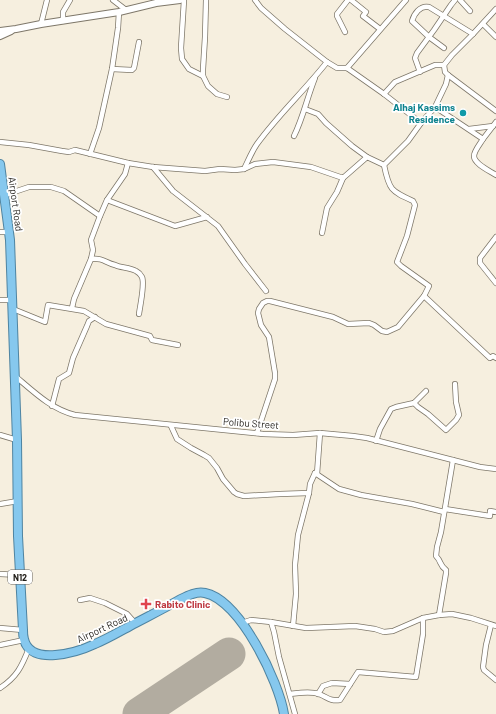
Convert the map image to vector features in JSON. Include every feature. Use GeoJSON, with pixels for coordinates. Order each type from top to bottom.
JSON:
{"type":"FeatureCollection","features":[{"type":"Feature","properties":{"kind":"highway","name":"Airport Road"},"geometry":{"type":"LineString","coordinates":[[0,164],[10,232],[17,440],[18,536],[24,640],[29,648],[37,654],[46,656],[76,651],[96,644],[192,594],[204,593],[215,596],[224,603],[242,623],[261,654],[274,682],[284,714]]}},
{"type":"Feature","properties":{"kind":"street"},"geometry":{"type":"LineString","coordinates":[[41,24],[47,0]]}},
{"type":"Feature","properties":{"kind":"street"},"geometry":{"type":"LineString","coordinates":[[63,21],[63,12],[70,0]]}},
{"type":"Feature","properties":{"kind":"street"},"geometry":{"type":"LineString","coordinates":[[112,0],[126,10]]}},
{"type":"Feature","properties":{"kind":"street"},"geometry":{"type":"LineString","coordinates":[[0,31],[118,12],[157,2],[180,0]]}},
{"type":"Feature","properties":{"kind":"street"},"geometry":{"type":"LineString","coordinates":[[184,0],[181,48],[182,59],[189,69],[203,76]]}},
{"type":"Feature","properties":{"kind":"street"},"geometry":{"type":"LineString","coordinates":[[206,0],[203,76],[208,86],[216,94],[227,97]]}},
{"type":"Feature","properties":{"kind":"street"},"geometry":{"type":"LineString","coordinates":[[255,0],[261,8],[327,62],[337,68],[347,68],[384,94],[421,123]]}},
{"type":"Feature","properties":{"kind":"street"},"geometry":{"type":"LineString","coordinates":[[345,32],[337,14],[349,0],[366,12],[363,16],[380,30]]}},
{"type":"Feature","properties":{"kind":"street"},"geometry":{"type":"LineString","coordinates":[[347,68],[406,0]]}},
{"type":"Feature","properties":{"kind":"street"},"geometry":{"type":"LineString","coordinates":[[420,72],[415,58],[417,53],[455,0]]}},
{"type":"Feature","properties":{"kind":"street"},"geometry":{"type":"LineString","coordinates":[[460,0],[470,11]]}},
{"type":"Feature","properties":{"kind":"street"},"geometry":{"type":"LineString","coordinates":[[444,48],[429,37],[412,21],[417,11],[421,8],[426,6],[474,34]]}},
{"type":"Feature","properties":{"kind":"street"},"geometry":{"type":"LineString","coordinates":[[496,9],[444,65],[445,72],[448,75],[496,111]]}},
{"type":"Feature","properties":{"kind":"street"},"geometry":{"type":"LineString","coordinates":[[90,154],[99,128],[112,69],[118,28],[118,12]]}},
{"type":"Feature","properties":{"kind":"street"},"geometry":{"type":"LineString","coordinates":[[483,24],[496,37]]}},
{"type":"Feature","properties":{"kind":"street"},"geometry":{"type":"LineString","coordinates":[[0,36],[16,29]]}},
{"type":"Feature","properties":{"kind":"street"},"geometry":{"type":"LineString","coordinates":[[112,69],[132,70],[134,68],[139,42]]}},
{"type":"Feature","properties":{"kind":"street"},"geometry":{"type":"LineString","coordinates":[[244,168],[256,145],[327,62]]}},
{"type":"Feature","properties":{"kind":"street"},"geometry":{"type":"LineString","coordinates":[[384,94],[395,82],[435,65],[444,65]]}},
{"type":"Feature","properties":{"kind":"street"},"geometry":{"type":"LineString","coordinates":[[294,136],[301,122],[307,99],[317,75]]}},
{"type":"Feature","properties":{"kind":"street"},"geometry":{"type":"LineString","coordinates":[[384,165],[408,141],[435,107],[446,84],[448,75]]}},
{"type":"Feature","properties":{"kind":"street"},"geometry":{"type":"LineString","coordinates":[[435,107],[483,139]]}},
{"type":"Feature","properties":{"kind":"street"},"geometry":{"type":"LineString","coordinates":[[305,108],[318,114],[352,146],[367,157],[384,165]]}},
{"type":"Feature","properties":{"kind":"street"},"geometry":{"type":"LineString","coordinates":[[469,130],[494,124]]}},
{"type":"Feature","properties":{"kind":"street"},"geometry":{"type":"LineString","coordinates":[[494,124],[474,155],[478,164],[496,175]]}},
{"type":"Feature","properties":{"kind":"street"},"geometry":{"type":"LineString","coordinates":[[0,142],[28,145],[62,152],[75,150],[128,163],[153,167],[205,171],[220,169],[235,170],[255,164],[273,162],[311,167],[343,178]]}},
{"type":"Feature","properties":{"kind":"street"},"geometry":{"type":"LineString","coordinates":[[322,233],[327,208],[337,192],[343,178],[367,157]]}},
{"type":"Feature","properties":{"kind":"street"},"geometry":{"type":"LineString","coordinates":[[72,308],[74,299],[91,259],[91,240],[100,216],[107,200],[125,174],[128,163]]}},
{"type":"Feature","properties":{"kind":"street"},"geometry":{"type":"LineString","coordinates":[[257,433],[273,385],[275,373],[269,337],[260,325],[258,313],[263,303],[267,300],[333,317],[348,324],[369,323],[382,331],[387,332],[398,327],[424,296],[429,286],[397,262],[407,236],[415,204],[413,201],[397,194],[393,190],[387,178],[384,165]]}},
{"type":"Feature","properties":{"kind":"street"},"geometry":{"type":"LineString","coordinates":[[153,167],[173,191],[218,226],[266,291]]}},
{"type":"Feature","properties":{"kind":"street"},"geometry":{"type":"LineString","coordinates":[[5,195],[29,187],[51,187],[64,191],[100,216]]}},
{"type":"Feature","properties":{"kind":"street"},"geometry":{"type":"LineString","coordinates":[[107,200],[174,226],[207,217]]}},
{"type":"Feature","properties":{"kind":"street"},"geometry":{"type":"LineString","coordinates":[[0,232],[10,232]]}},
{"type":"Feature","properties":{"kind":"street"},"geometry":{"type":"LineString","coordinates":[[496,237],[480,258],[480,263],[496,283]]}},
{"type":"Feature","properties":{"kind":"street"},"geometry":{"type":"LineString","coordinates":[[91,259],[108,261],[113,265],[131,269],[140,274],[143,281],[139,314]]}},
{"type":"Feature","properties":{"kind":"street"},"geometry":{"type":"LineString","coordinates":[[424,296],[490,358],[493,356],[496,358]]}},
{"type":"Feature","properties":{"kind":"street"},"geometry":{"type":"LineString","coordinates":[[0,300],[12,300]]}},
{"type":"Feature","properties":{"kind":"street"},"geometry":{"type":"LineString","coordinates":[[13,310],[45,322],[48,305],[72,308],[84,311],[106,324],[150,336],[152,340],[178,345]]}},
{"type":"Feature","properties":{"kind":"street"},"geometry":{"type":"LineString","coordinates":[[52,406],[59,379],[69,373],[87,326],[95,317]]}},
{"type":"Feature","properties":{"kind":"street","name":"Polibu Street"},"geometry":{"type":"LineString","coordinates":[[15,376],[52,406],[74,416],[257,433],[293,435],[320,433],[353,436],[496,470]]}},
{"type":"Feature","properties":{"kind":"street"},"geometry":{"type":"LineString","coordinates":[[414,403],[446,430],[459,415],[456,402],[455,384]]}},
{"type":"Feature","properties":{"kind":"street"},"geometry":{"type":"LineString","coordinates":[[376,441],[380,429],[391,409],[414,403],[426,391]]}},
{"type":"Feature","properties":{"kind":"street"},"geometry":{"type":"LineString","coordinates":[[171,426],[177,439],[190,448],[210,458],[223,479],[237,494],[244,496],[309,493]]}},
{"type":"Feature","properties":{"kind":"street"},"geometry":{"type":"LineString","coordinates":[[293,626],[296,594],[295,565],[298,535],[310,484],[315,473],[317,474],[320,433]]}},
{"type":"Feature","properties":{"kind":"street"},"geometry":{"type":"LineString","coordinates":[[0,435],[17,440]]}},
{"type":"Feature","properties":{"kind":"street"},"geometry":{"type":"LineString","coordinates":[[439,615],[446,570],[442,567],[436,556],[453,460]]}},
{"type":"Feature","properties":{"kind":"street"},"geometry":{"type":"LineString","coordinates":[[315,473],[339,489],[361,495],[445,510],[490,516],[490,511],[496,512]]}},
{"type":"Feature","properties":{"kind":"street"},"geometry":{"type":"LineString","coordinates":[[0,504],[18,501]]}},
{"type":"Feature","properties":{"kind":"street"},"geometry":{"type":"LineString","coordinates":[[0,574],[20,575]]}},
{"type":"Feature","properties":{"kind":"street"},"geometry":{"type":"LineString","coordinates":[[80,600],[90,598],[105,603],[127,614],[135,623]]}},
{"type":"Feature","properties":{"kind":"street"},"geometry":{"type":"LineString","coordinates":[[242,623],[251,620],[306,628],[355,626],[384,632],[393,631],[423,618],[439,615],[452,614],[471,618],[494,625],[486,645],[483,667],[484,670],[496,680]]}},
{"type":"Feature","properties":{"kind":"street"},"geometry":{"type":"LineString","coordinates":[[290,694],[318,694],[333,701],[340,700],[358,672],[416,677],[423,634],[423,618]]}},
{"type":"Feature","properties":{"kind":"street"},"geometry":{"type":"LineString","coordinates":[[271,622],[295,714]]}},
{"type":"Feature","properties":{"kind":"street"},"geometry":{"type":"LineString","coordinates":[[0,628],[23,630]]}},
{"type":"Feature","properties":{"kind":"street"},"geometry":{"type":"LineString","coordinates":[[0,645],[24,640]]}},
{"type":"Feature","properties":{"kind":"street"},"geometry":{"type":"LineString","coordinates":[[0,688],[10,680],[21,666],[29,648]]}},
{"type":"Feature","properties":{"kind":"street"},"geometry":{"type":"LineString","coordinates":[[318,694],[323,686],[332,683],[350,684]]}},
{"type":"Feature","properties":{"kind":"runway"},"geometry":{"type":"LineString","coordinates":[[139,714],[229,654]]}},
{"type":"Feature","properties":{"kind":"place","name":"Alhaj Kassims Residence"},"geometry":{"type":"Point","coordinates":[463,113]}},
{"type":"Feature","properties":{"kind":"place","name":"Rabito Clinic"},"geometry":{"type":"Point","coordinates":[146,604]}}]}
